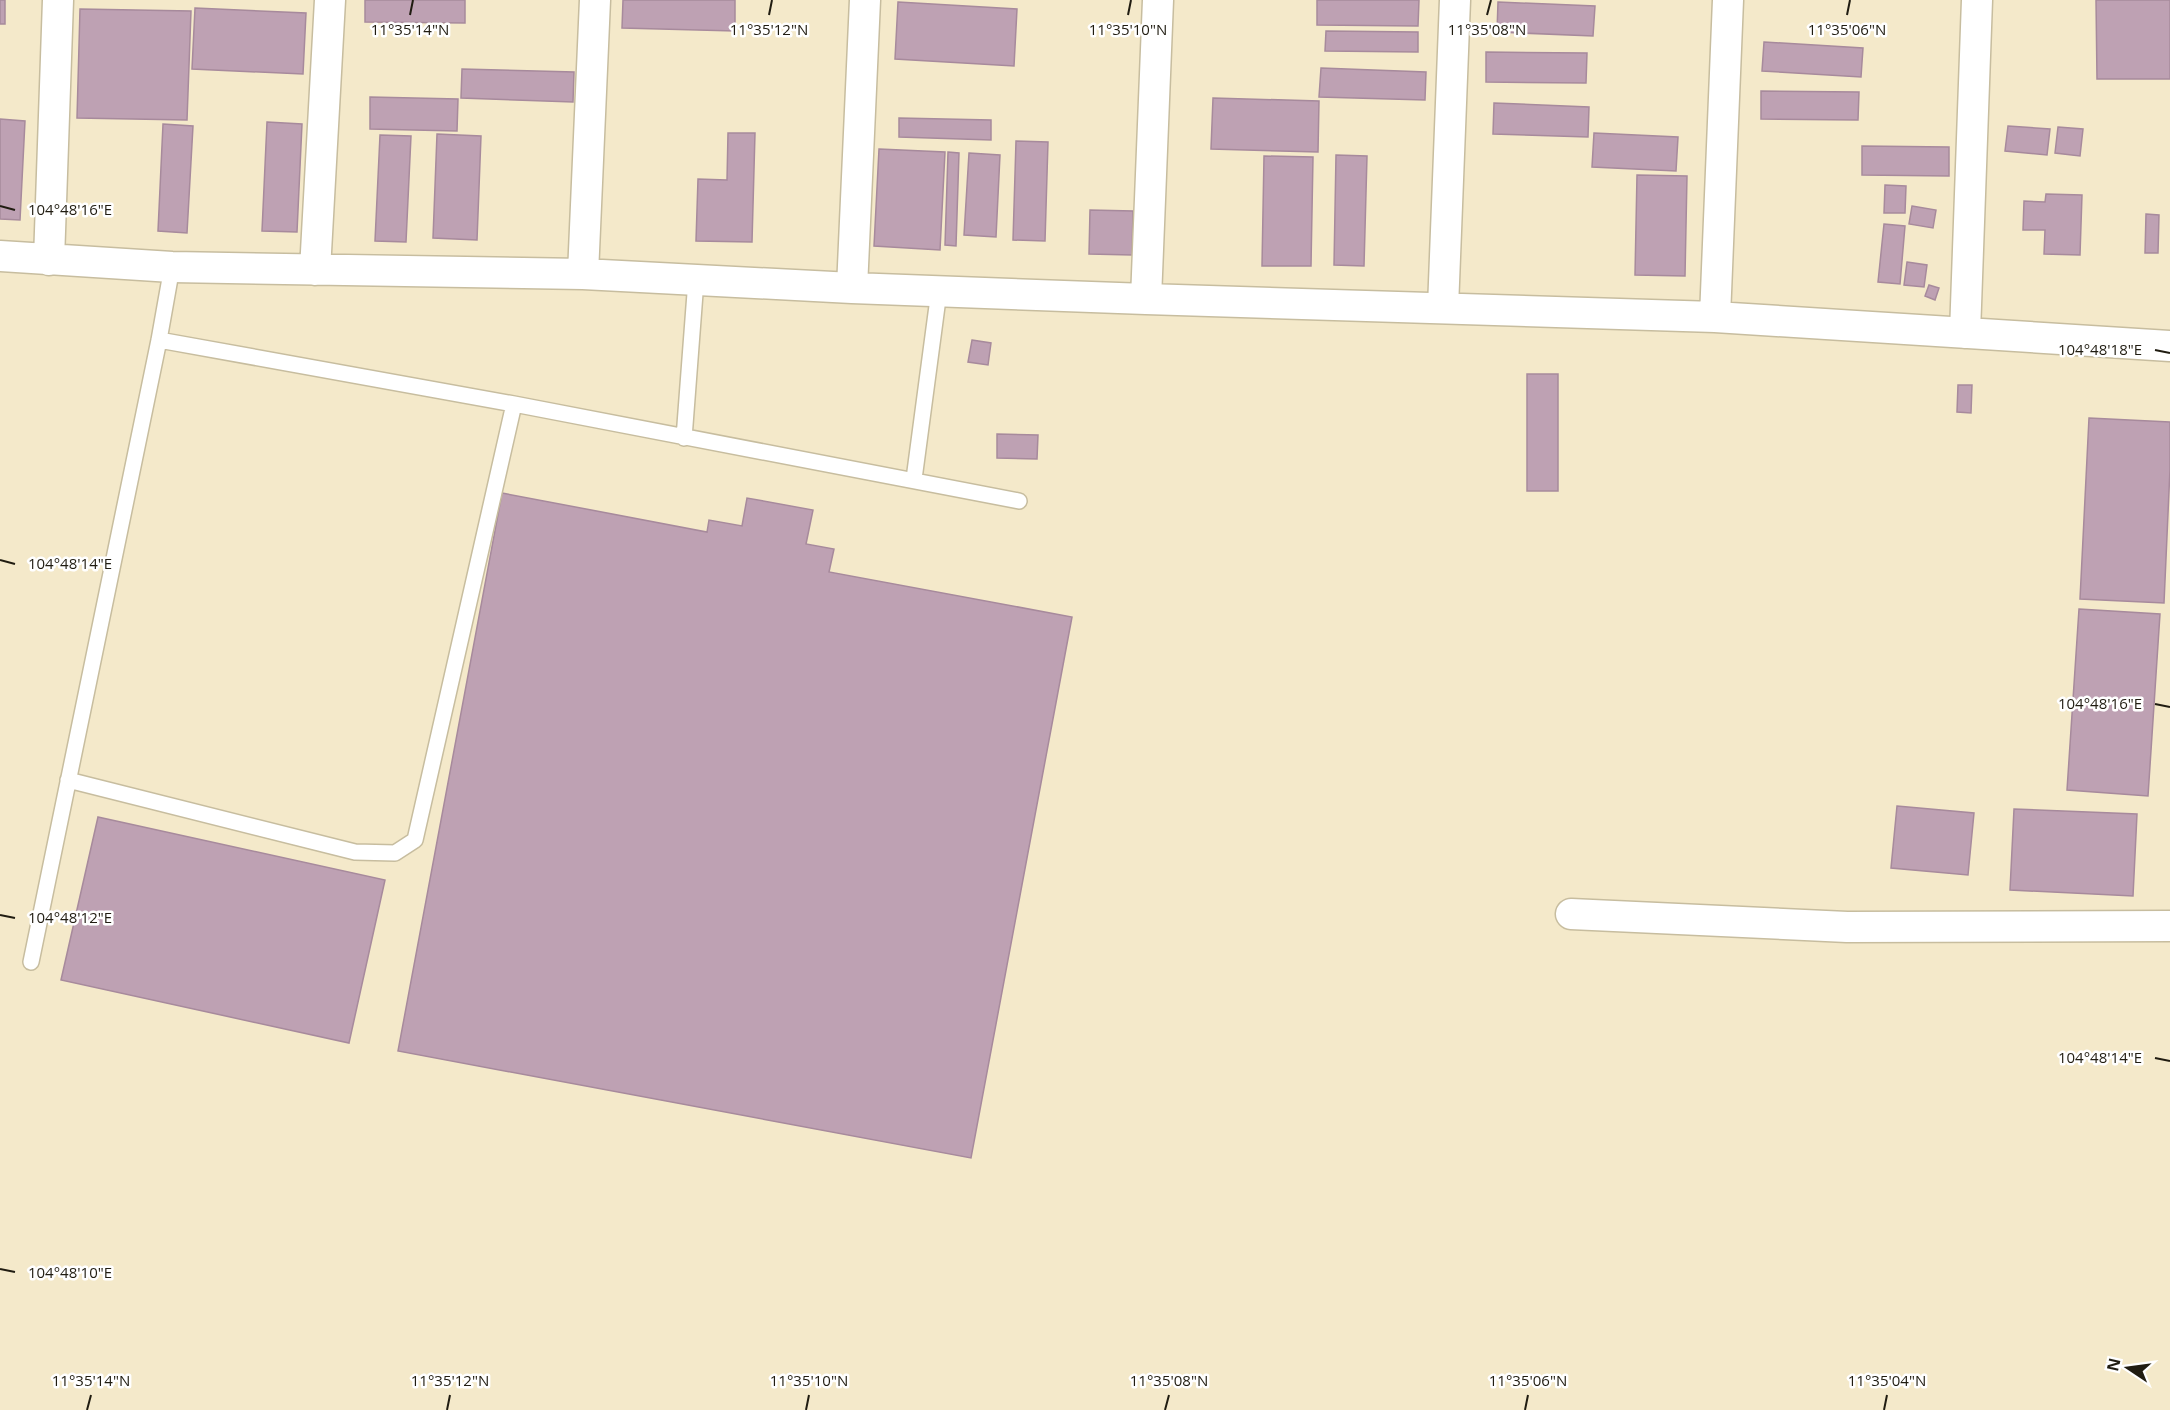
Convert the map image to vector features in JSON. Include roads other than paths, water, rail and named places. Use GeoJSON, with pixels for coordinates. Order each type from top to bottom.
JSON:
{"type":"FeatureCollection","features":[{"type":"Feature","properties":{"kind":"street"},"geometry":{"type":"LineString","coordinates":[[49,260],[58,0]]}},
{"type":"Feature","properties":{"kind":"street"},"geometry":{"type":"LineString","coordinates":[[315,270],[330,0]]}},
{"type":"Feature","properties":{"kind":"street"},"geometry":{"type":"LineString","coordinates":[[583,274],[595,0]]}},
{"type":"Feature","properties":{"kind":"street"},"geometry":{"type":"LineString","coordinates":[[852,288],[865,0]]}},
{"type":"Feature","properties":{"kind":"street"},"geometry":{"type":"LineString","coordinates":[[1146,299],[1158,0]]}},
{"type":"Feature","properties":{"kind":"street"},"geometry":{"type":"LineString","coordinates":[[1443,308],[1455,0]]}},
{"type":"Feature","properties":{"kind":"street"},"geometry":{"type":"LineString","coordinates":[[1715,317],[1728,0]]}},
{"type":"Feature","properties":{"kind":"street"},"geometry":{"type":"LineString","coordinates":[[1965,333],[1977,0]]}},
{"type":"Feature","properties":{"kind":"street"},"geometry":{"type":"LineString","coordinates":[[0,256],[172,267],[583,274],[852,288],[1715,317],[2170,346]]}},
{"type":"Feature","properties":{"kind":"street"},"geometry":{"type":"LineString","coordinates":[[1571,914],[1847,927],[2170,926]]}},
{"type":"Feature","properties":{"kind":"lane"},"geometry":{"type":"LineString","coordinates":[[31,962],[172,267]]}},
{"type":"Feature","properties":{"kind":"lane"},"geometry":{"type":"LineString","coordinates":[[684,438],[696,280]]}},
{"type":"Feature","properties":{"kind":"lane"},"geometry":{"type":"LineString","coordinates":[[914,479],[939,291]]}},
{"type":"Feature","properties":{"kind":"lane"},"geometry":{"type":"LineString","coordinates":[[159,340],[514,404],[1019,501]]}},
{"type":"Feature","properties":{"kind":"lane"},"geometry":{"type":"LineString","coordinates":[[68,780],[355,852],[395,853],[415,840],[514,404]]}}]}
